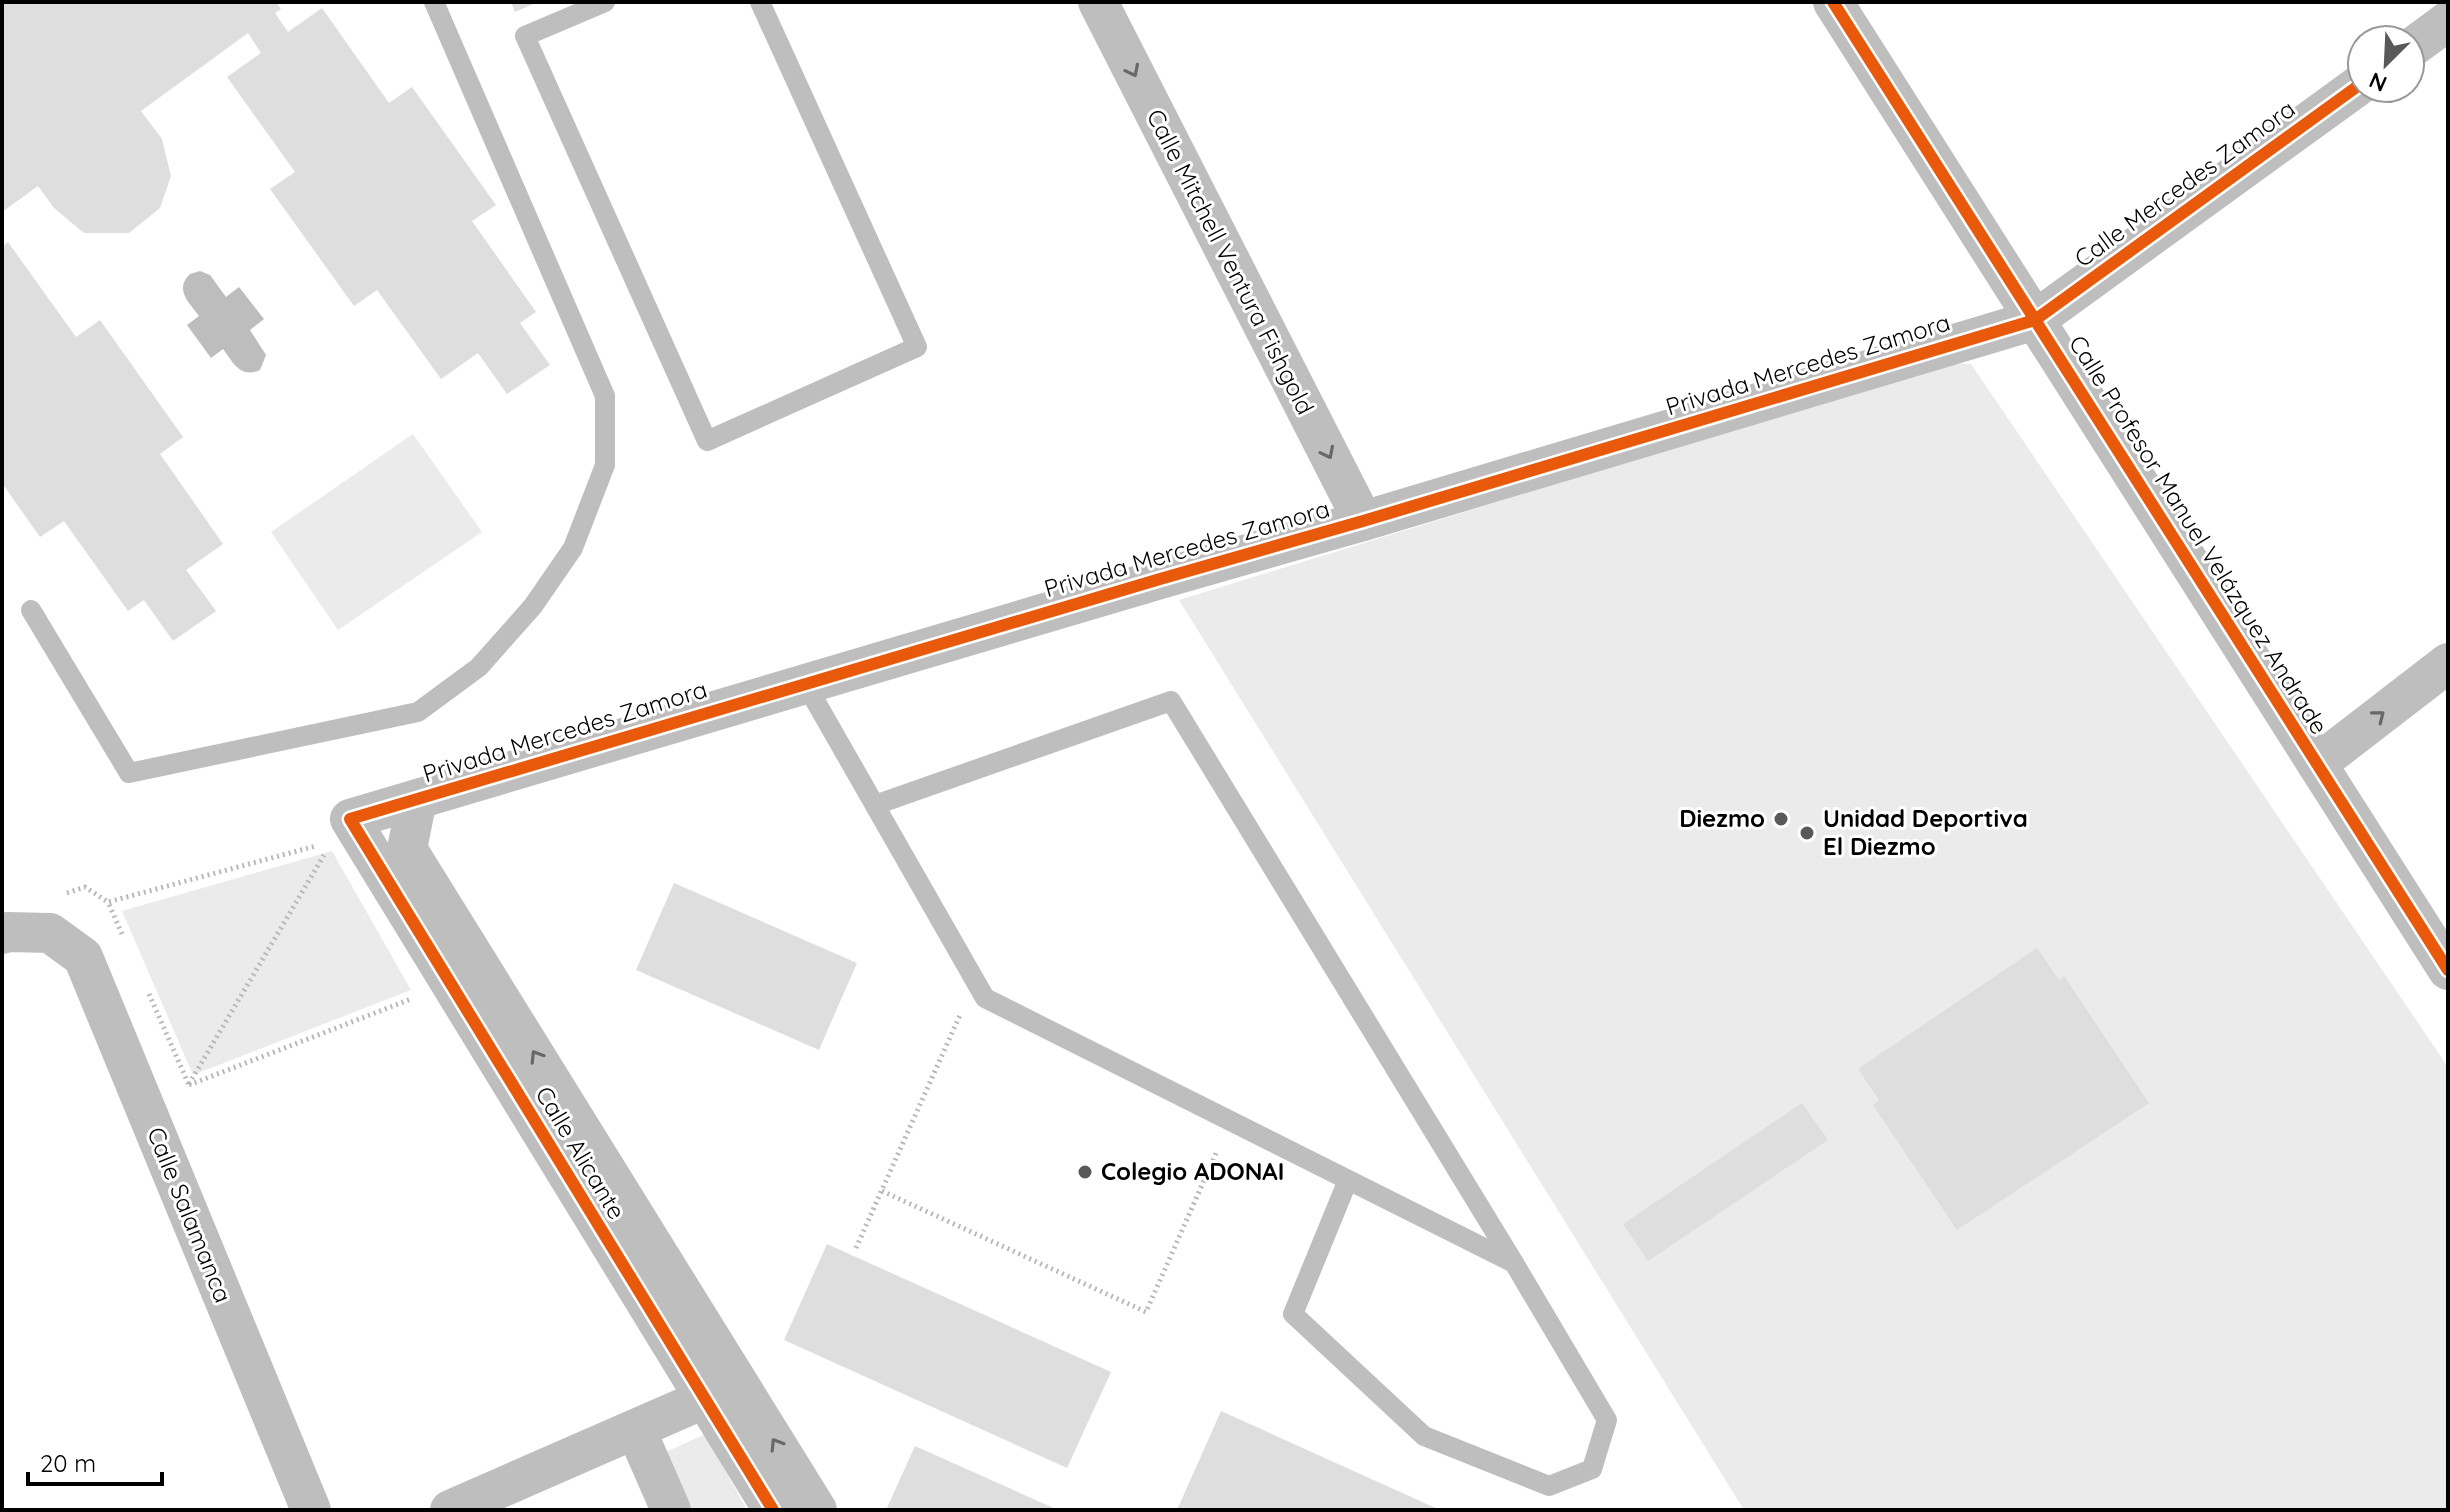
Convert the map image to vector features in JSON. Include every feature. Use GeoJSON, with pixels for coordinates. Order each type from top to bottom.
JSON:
{"type":"FeatureCollection","features":[{"type":"Feature","properties":{"kind":"street","name":"Calle Mitchell Ventura Fishgold"},"geometry":{"type":"LineString","coordinates":[[1098,2],[1363,521]]}},
{"type":"Feature","properties":{"kind":"street","name":"Calle Profesor Manuel Velázquez Andrade"},"geometry":{"type":"LineString","coordinates":[[1833,2],[2448,970]]}},
{"type":"Feature","properties":{"kind":"street"},"geometry":{"type":"LineString","coordinates":[[2426,37],[2448,21]]}},
{"type":"Feature","properties":{"kind":"street","name":"Calle Mercedes Zamora"},"geometry":{"type":"LineString","coordinates":[[2035,320],[2346,95]]}},
{"type":"Feature","properties":{"kind":"street","name":"Privada Mercedes Zamora"},"geometry":{"type":"LineString","coordinates":[[347,832],[417,799],[2035,320]]}},
{"type":"Feature","properties":{"kind":"street"},"geometry":{"type":"LineString","coordinates":[[2317,764],[2448,663]]}},
{"type":"Feature","properties":{"kind":"street","name":"Calle Alicante"},"geometry":{"type":"LineString","coordinates":[[417,799],[407,849],[721,1391],[773,1510]]}},
{"type":"Feature","properties":{"kind":"street","name":"Calle Alicante"},"geometry":{"type":"LineString","coordinates":[[347,832],[721,1391],[817,1510]]}},
{"type":"Feature","properties":{"kind":"street","name":"Calle Salamanca"},"geometry":{"type":"LineString","coordinates":[[2,934],[50,933],[83,957],[311,1510]]}},
{"type":"Feature","properties":{"kind":"street"},"geometry":{"type":"LineString","coordinates":[[450,1510],[721,1391]]}},
{"type":"Feature","properties":{"kind":"street"},"geometry":{"type":"LineString","coordinates":[[636,1430],[671,1510]]}},
{"type":"Feature","properties":{"kind":"lane"},"geometry":{"type":"LineString","coordinates":[[31,610],[129,773],[418,712],[479,667],[533,606],[573,548],[605,465],[605,396],[434,2]]}},
{"type":"Feature","properties":{"kind":"lane"},"geometry":{"type":"LineString","coordinates":[[605,2],[525,36],[707,441],[917,347],[760,2]]}},
{"type":"Feature","properties":{"kind":"lane"},"geometry":{"type":"LineString","coordinates":[[805,683],[985,998],[1514,1263]]}},
{"type":"Feature","properties":{"kind":"lane"},"geometry":{"type":"LineString","coordinates":[[875,805],[1171,701],[1607,1420],[1592,1469],[1549,1486],[1424,1436],[1293,1314],[1348,1180]]}},
{"type":"Feature","properties":{"kind":"path"},"geometry":{"type":"LineString","coordinates":[[127,944],[108,902],[347,832]]}},
{"type":"Feature","properties":{"kind":"path"},"geometry":{"type":"LineString","coordinates":[[189,1085],[347,832]]}},
{"type":"Feature","properties":{"kind":"path"},"geometry":{"type":"LineString","coordinates":[[856,1248],[975,981]]}},
{"type":"Feature","properties":{"kind":"path"},"geometry":{"type":"LineString","coordinates":[[143,1103],[450,983]]}},
{"type":"Feature","properties":{"kind":"path"},"geometry":{"type":"LineString","coordinates":[[146,987],[189,1085]]}},
{"type":"Feature","properties":{"kind":"path"},"geometry":{"type":"LineString","coordinates":[[882,1191],[1146,1312],[1230,1121]]}},
{"type":"Feature","properties":{"kind":"shaded area"},"geometry":{"type":"Polygon","coordinates":[[[200,271],[210,275],[226,297],[239,287],[264,319],[250,330],[266,355],[260,370],[242,371],[223,349],[211,358],[187,325],[199,316],[185,296],[183,285],[190,274],[200,271]]]}},
{"type":"Feature","properties":{"kind":"shaded area","name":"Unidad Deportiva El Diezmo"},"geometry":{"type":"Polygon","coordinates":[[[1948,363],[1971,364],[2448,1067],[2448,1510],[1744,1510],[1179,600],[1948,363]]]}},
{"type":"Feature","properties":{"kind":"shaded area"},"geometry":{"type":"Polygon","coordinates":[[[413,434],[482,532],[338,630],[271,532],[413,434]]]}},
{"type":"Feature","properties":{"kind":"shaded area"},"geometry":{"type":"Polygon","coordinates":[[[332,851],[411,990],[193,1075],[122,911],[332,851]]]}},
{"type":"Feature","properties":{"kind":"shaded area"},"geometry":{"type":"Polygon","coordinates":[[[705,1434],[747,1510],[689,1510],[664,1453],[705,1434]]]}},
{"type":"Feature","properties":{"kind":"building"},"geometry":{"type":"Polygon","coordinates":[[[2,2],[276,2],[281,9],[275,13],[288,32],[322,8],[389,103],[412,87],[496,205],[472,221],[536,312],[520,323],[550,365],[507,394],[478,353],[441,379],[377,290],[354,306],[270,189],[295,172],[227,77],[261,53],[248,33],[141,111],[162,139],[171,176],[160,208],[129,233],[84,233],[54,208],[38,186],[2,212],[2,2]]]}},
{"type":"Feature","properties":{"kind":"building"},"geometry":{"type":"Polygon","coordinates":[[[511,2],[538,2],[515,12],[511,2]]]}},
{"type":"Feature","properties":{"kind":"building"},"geometry":{"type":"Polygon","coordinates":[[[8,242],[76,337],[100,320],[183,437],[160,454],[223,544],[186,570],[216,611],[173,641],[144,600],[128,611],[64,521],[40,537],[2,483],[2,247],[8,242]]]}},
{"type":"Feature","properties":{"kind":"building"},"geometry":{"type":"Polygon","coordinates":[[[674,883],[857,963],[819,1050],[636,970],[674,883]]]}},
{"type":"Feature","properties":{"kind":"building"},"geometry":{"type":"Polygon","coordinates":[[[2037,948],[2059,980],[2064,976],[2149,1103],[1957,1230],[1873,1105],[1879,1100],[1858,1069],[2037,948]]]}},
{"type":"Feature","properties":{"kind":"building"},"geometry":{"type":"Polygon","coordinates":[[[1802,1103],[1828,1140],[1648,1261],[1623,1224],[1802,1103]]]}},
{"type":"Feature","properties":{"kind":"building"},"geometry":{"type":"Polygon","coordinates":[[[827,1244],[1111,1372],[1067,1468],[784,1340],[827,1244]]]}},
{"type":"Feature","properties":{"kind":"building"},"geometry":{"type":"Polygon","coordinates":[[[1221,1411],[1440,1510],[1177,1510],[1221,1411]]]}},
{"type":"Feature","properties":{"kind":"building"},"geometry":{"type":"Polygon","coordinates":[[[915,1446],[1058,1510],[886,1510],[915,1446]]]}},
{"type":"Feature","properties":{"kind":"cycle path"},"geometry":{"type":"LineString","coordinates":[[1833,2],[2448,970]]}},
{"type":"Feature","properties":{"kind":"cycle path"},"geometry":{"type":"LineString","coordinates":[[773,1510],[350,819],[2035,320],[2346,95]]}},
{"type":"Feature","properties":{"kind":"place","name":"Diezmo"},"geometry":{"type":"Point","coordinates":[1781,819]}},
{"type":"Feature","properties":{"kind":"place","name":"Unidad Deportiva El Diezmo"},"geometry":{"type":"Point","coordinates":[1807,833]}},
{"type":"Feature","properties":{"kind":"place","name":"Colegio ADONAI"},"geometry":{"type":"Point","coordinates":[1085,1172]}}]}
